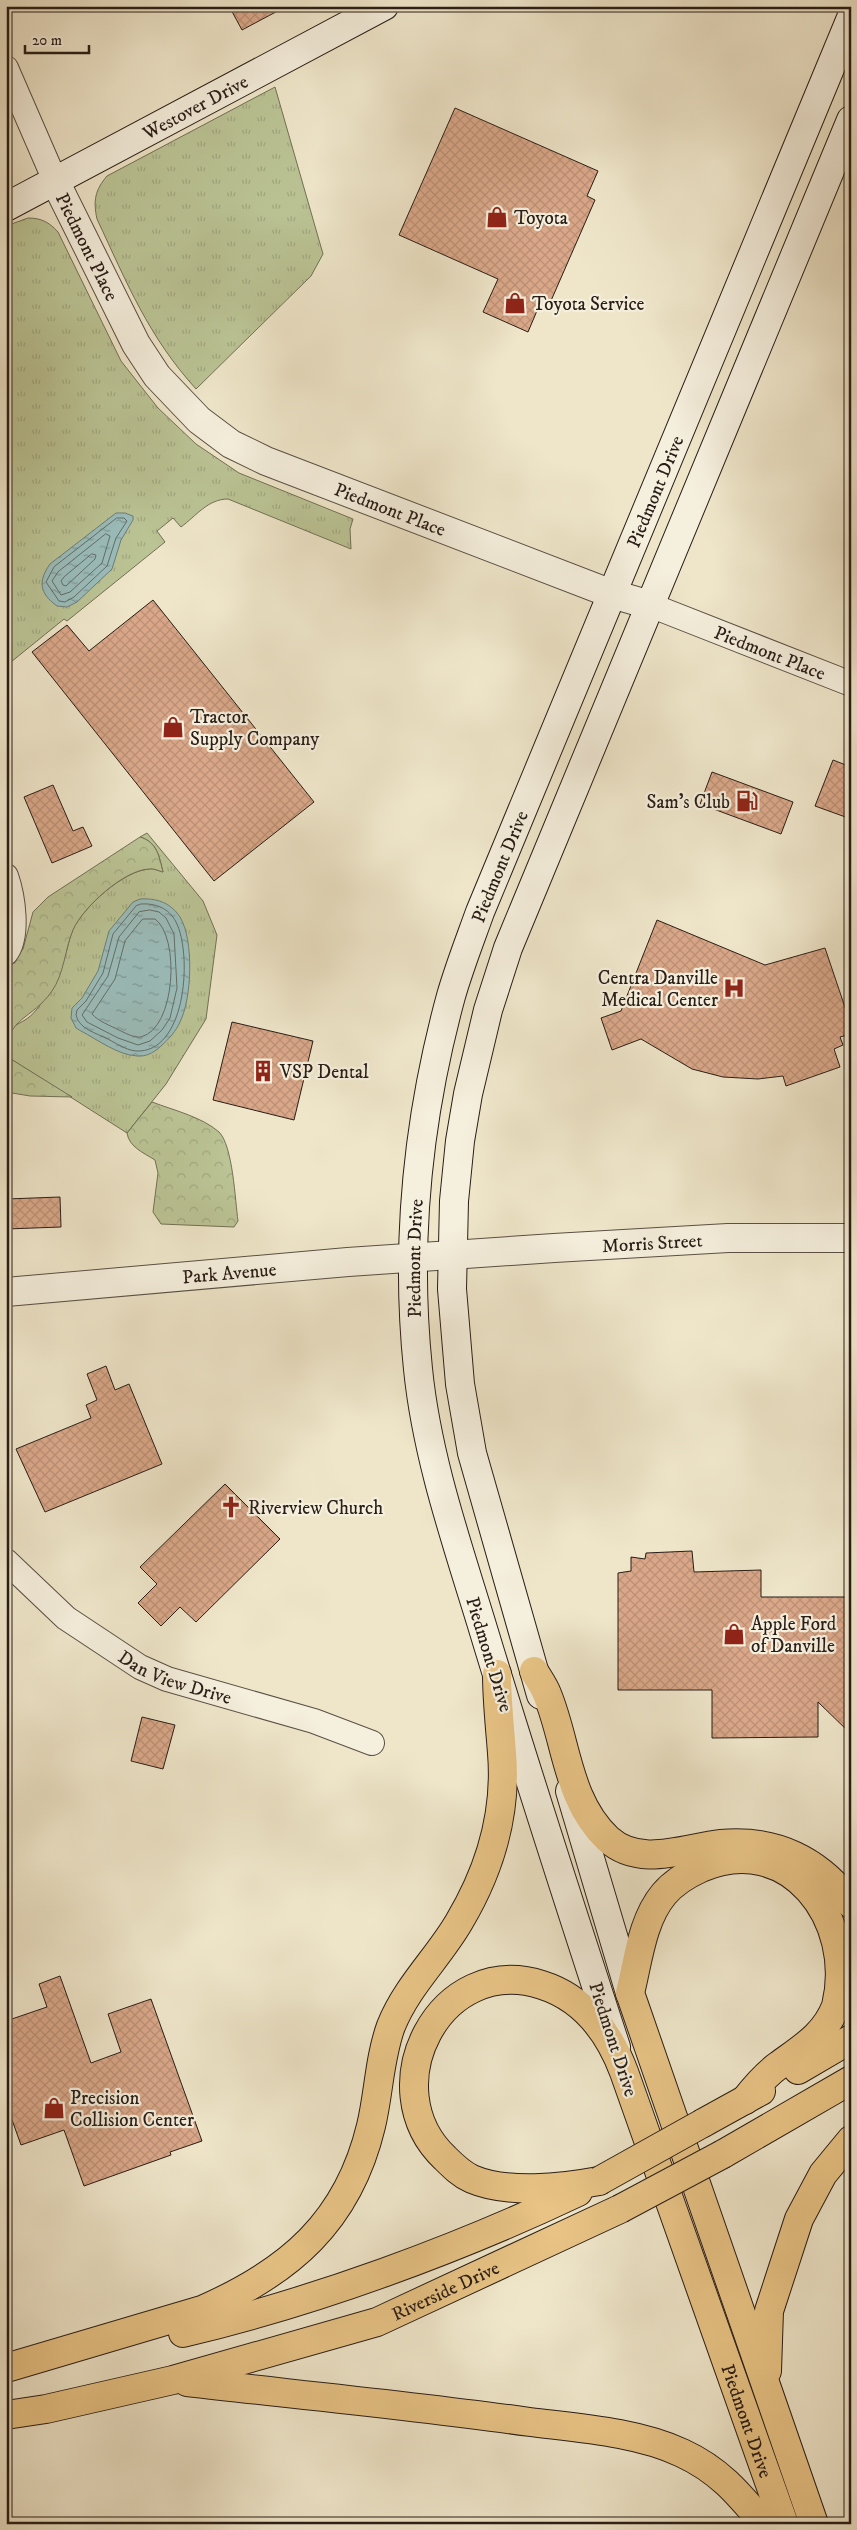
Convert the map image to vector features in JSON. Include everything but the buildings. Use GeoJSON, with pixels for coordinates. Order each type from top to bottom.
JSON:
{"type":"FeatureCollection","features":[{"type":"Feature","properties":{"kind":"main road","name":"Westover Drive"},"geometry":{"type":"LineString","coordinates":[[6,208],[56,183],[154,128],[384,6]]}},
{"type":"Feature","properties":{"kind":"main road","name":"Piedmont Drive"},"geometry":{"type":"LineString","coordinates":[[784,2524],[624,2072],[497,1674],[438,1480],[418,1371],[413,1258],[415,1190],[423,1129],[452,994],[480,912],[851,18]]}},
{"type":"Feature","properties":{"kind":"main road","name":"Piedmont Drive"},"geometry":{"type":"LineString","coordinates":[[814,2524],[630,1994],[534,1671],[472,1453],[460,1384],[452,1256],[460,1141],[468,1094],[488,1010],[508,948],[851,120]]}},
{"type":"Feature","properties":{"kind":"main road","name":"Piedmont Place"},"geometry":{"type":"LineString","coordinates":[[56,183],[136,344],[157,376],[199,420],[232,444],[266,461],[612,594],[650,605]]}},
{"type":"Feature","properties":{"kind":"main road","name":"Morris Street"},"geometry":{"type":"LineString","coordinates":[[452,1256],[728,1238],[851,1238]]}},
{"type":"Feature","properties":{"kind":"main road","name":"Park Avenue"},"geometry":{"type":"LineString","coordinates":[[6,1292],[452,1256]]}},
{"type":"Feature","properties":{"kind":"main road"},"geometry":{"type":"LineString","coordinates":[[534,1671],[547,1693],[579,1799],[595,1824],[608,1839],[622,1848],[639,1853],[661,1855],[720,1844],[747,1843],[768,1845],[793,1853],[807,1860],[830,1880],[851,1904]]}},
{"type":"Feature","properties":{"kind":"main road"},"geometry":{"type":"LineString","coordinates":[[6,2369],[202,2310],[233,2297],[269,2275],[302,2250],[320,2232],[342,2200],[360,2159],[371,2126],[382,2058],[391,2026],[406,1996],[458,1924],[473,1899],[488,1864],[498,1828],[503,1791],[497,1674]]}},
{"type":"Feature","properties":{"kind":"main road"},"geometry":{"type":"LineString","coordinates":[[630,1994],[647,1924],[655,1907],[671,1887],[689,1874],[710,1865],[732,1860],[750,1860],[772,1865],[796,1876],[814,1889],[832,1913],[838,1927],[843,1948],[843,1980],[836,2006],[828,2023],[814,2041],[760,2081],[745,2100]]}},
{"type":"Feature","properties":{"kind":"main road"},"geometry":{"type":"LineString","coordinates":[[599,2181],[569,2186],[534,2188],[507,2186],[473,2179],[457,2170],[437,2151],[427,2135],[418,2114],[414,2092],[415,2064],[422,2042],[435,2019],[446,2006],[468,1991],[488,1983],[510,1980],[532,1982],[553,1988],[587,2011],[601,2027],[616,2051],[624,2072]]}},
{"type":"Feature","properties":{"kind":"main road","name":"Riverside Drive"},"geometry":{"type":"LineString","coordinates":[[6,2369],[102,2353],[205,2328],[289,2304],[401,2265],[512,2221],[599,2181],[851,2039]]}},
{"type":"Feature","properties":{"kind":"main road","name":"Riverside Drive"},"geometry":{"type":"LineString","coordinates":[[6,2415],[46,2409],[173,2380],[377,2322],[620,2209],[723,2154],[851,2080]]}},
{"type":"Feature","properties":{"kind":"main road"},"geometry":{"type":"LineString","coordinates":[[766,2388],[769,2311],[783,2265],[799,2219],[812,2193],[823,2174],[851,2140]]}},
{"type":"Feature","properties":{"kind":"main road"},"geometry":{"type":"LineString","coordinates":[[173,2380],[510,2419],[602,2432],[657,2443],[709,2466],[730,2483],[764,2524]]}},
{"type":"Feature","properties":{"kind":"street"},"geometry":{"type":"LineString","coordinates":[[6,68],[56,183]]}},
{"type":"Feature","properties":{"kind":"street","name":"Piedmont Place"},"geometry":{"type":"LineString","coordinates":[[650,605],[851,684]]}},
{"type":"Feature","properties":{"kind":"street"},"geometry":{"type":"LineString","coordinates":[[6,876],[13,911],[12,936],[6,953]]}},
{"type":"Feature","properties":{"kind":"street","name":"Dan View Drive"},"geometry":{"type":"LineString","coordinates":[[6,1561],[66,1618],[140,1668],[167,1679],[314,1721],[372,1743]]}},
{"type":"Feature","properties":{"kind":"green space"},"geometry":{"type":"Polygon","coordinates":[[[275,87],[323,254],[311,276],[196,389],[179,369],[151,329],[140,308],[97,219],[96,196],[107,176],[275,87]]]}},
{"type":"Feature","properties":{"kind":"green space"},"geometry":{"type":"Polygon","coordinates":[[[28,218],[44,221],[58,232],[121,361],[158,408],[196,444],[239,473],[353,519],[350,529],[351,549],[228,499],[214,502],[181,527],[173,518],[157,531],[165,542],[67,621],[64,619],[11,662],[6,655],[6,226],[28,218]]]}},
{"type":"Feature","properties":{"kind":"green space"},"geometry":{"type":"Polygon","coordinates":[[[147,833],[203,901],[217,935],[206,1019],[166,1084],[127,1133],[6,1056],[8,1035],[11,1029],[31,1016],[45,997],[62,964],[70,936],[78,920],[105,891],[128,876],[139,871],[151,869],[163,872],[154,846],[146,839],[140,837],[147,833]]]}},
{"type":"Feature","properties":{"kind":"green space"},"geometry":{"type":"Polygon","coordinates":[[[140,837],[146,839],[154,846],[163,872],[151,869],[139,871],[128,876],[105,891],[86,911],[73,930],[56,984],[44,1001],[15,1026],[10,1033],[6,1056],[6,970],[23,949],[33,912],[48,897],[140,837]]]}},
{"type":"Feature","properties":{"kind":"green space"},"geometry":{"type":"Polygon","coordinates":[[[6,1056],[72,1097],[30,1096],[6,1092],[6,1056]]]}},
{"type":"Feature","properties":{"kind":"green space"},"geometry":{"type":"Polygon","coordinates":[[[152,1102],[204,1122],[219,1132],[224,1139],[230,1161],[238,1221],[234,1227],[161,1224],[153,1212],[158,1173],[155,1160],[134,1146],[127,1133],[152,1102]]]}},
{"type":"Feature","properties":{"kind":"water"},"geometry":{"type":"Polygon","coordinates":[[[116,513],[125,513],[133,516],[133,520],[121,540],[112,569],[77,602],[67,607],[57,606],[47,596],[42,586],[46,570],[50,564],[116,513]]]}},
{"type":"Feature","properties":{"kind":"water"},"geometry":{"type":"Polygon","coordinates":[[[140,899],[152,899],[167,904],[180,917],[188,940],[190,969],[187,999],[178,1025],[159,1048],[144,1056],[130,1055],[108,1046],[76,1028],[71,1018],[72,1008],[82,998],[98,971],[109,931],[133,902],[140,899]]]}},
{"type":"Feature","properties":{"kind":"place","name":"Toyota"},"geometry":{"type":"Point","coordinates":[497,217]}},
{"type":"Feature","properties":{"kind":"place","name":"Toyota Service"},"geometry":{"type":"Point","coordinates":[515,303]}},
{"type":"Feature","properties":{"kind":"place","name":"Tractor Supply Company"},"geometry":{"type":"Point","coordinates":[173,727]}},
{"type":"Feature","properties":{"kind":"place","name":"Sam's Club"},"geometry":{"type":"Point","coordinates":[747,801]}},
{"type":"Feature","properties":{"kind":"place","name":"Centra Danville Medical Center"},"geometry":{"type":"Point","coordinates":[734,988]}},
{"type":"Feature","properties":{"kind":"place","name":"VSP Dental"},"geometry":{"type":"Point","coordinates":[263,1071]}},
{"type":"Feature","properties":{"kind":"place","name":"Riverview Church"},"geometry":{"type":"Point","coordinates":[231,1507]}},
{"type":"Feature","properties":{"kind":"place","name":"Apple Ford of Danville"},"geometry":{"type":"Point","coordinates":[734,1634]}},
{"type":"Feature","properties":{"kind":"place","name":"Precision Collision Center"},"geometry":{"type":"Point","coordinates":[54,2108]}}]}
